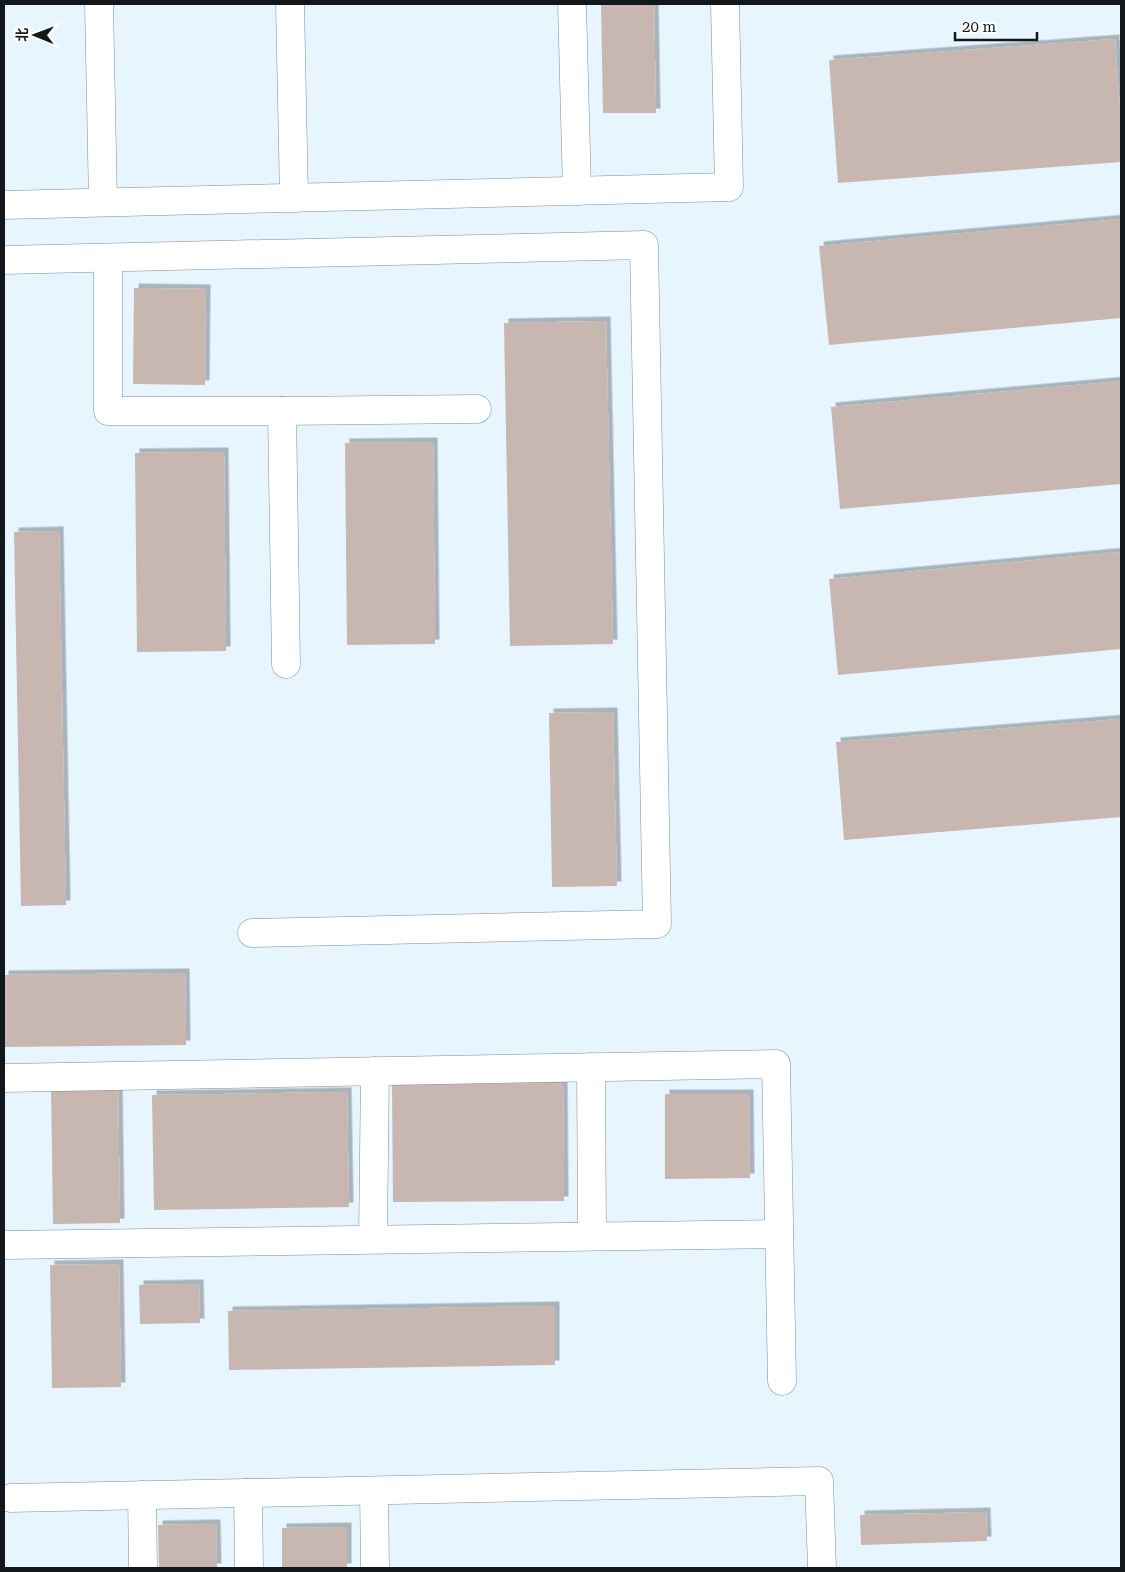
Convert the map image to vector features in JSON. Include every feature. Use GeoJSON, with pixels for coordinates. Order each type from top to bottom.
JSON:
{"type":"FeatureCollection","features":[{"type":"Feature","properties":{"kind":"lane"},"geometry":{"type":"LineString","coordinates":[[98,4],[104,202]]}},
{"type":"Feature","properties":{"kind":"lane"},"geometry":{"type":"LineString","coordinates":[[290,4],[294,198]]}},
{"type":"Feature","properties":{"kind":"lane"},"geometry":{"type":"LineString","coordinates":[[572,4],[577,190]]}},
{"type":"Feature","properties":{"kind":"lane"},"geometry":{"type":"LineString","coordinates":[[4,205],[729,187],[725,4]]}},
{"type":"Feature","properties":{"kind":"lane"},"geometry":{"type":"LineString","coordinates":[[4,260],[644,245],[657,924],[252,933]]}},
{"type":"Feature","properties":{"kind":"lane"},"geometry":{"type":"LineString","coordinates":[[108,258],[108,412],[477,409]]}},
{"type":"Feature","properties":{"kind":"lane"},"geometry":{"type":"LineString","coordinates":[[282,411],[286,664]]}},
{"type":"Feature","properties":{"kind":"lane"},"geometry":{"type":"LineString","coordinates":[[4,1078],[776,1064],[782,1381]]}},
{"type":"Feature","properties":{"kind":"lane"},"geometry":{"type":"LineString","coordinates":[[591,1067],[592,1236]]}},
{"type":"Feature","properties":{"kind":"lane"},"geometry":{"type":"LineString","coordinates":[[373,1239],[375,1072]]}},
{"type":"Feature","properties":{"kind":"lane"},"geometry":{"type":"LineString","coordinates":[[4,1245],[779,1234]]}},
{"type":"Feature","properties":{"kind":"lane"},"geometry":{"type":"LineString","coordinates":[[11,1498],[819,1481],[822,1568]]}},
{"type":"Feature","properties":{"kind":"lane"},"geometry":{"type":"LineString","coordinates":[[374,1491],[375,1568]]}},
{"type":"Feature","properties":{"kind":"lane"},"geometry":{"type":"LineString","coordinates":[[248,1493],[249,1568]]}},
{"type":"Feature","properties":{"kind":"lane"},"geometry":{"type":"LineString","coordinates":[[142,1496],[143,1568]]}},
{"type":"Feature","properties":{"kind":"shaded area"},"geometry":{"type":"Polygon","coordinates":[[[4,4],[1121,4],[1121,1568],[4,1568],[4,4]]]}},
{"type":"Feature","properties":{"kind":"building"},"geometry":{"type":"Polygon","coordinates":[[[601,4],[654,4],[656,113],[603,113],[601,4]]]}},
{"type":"Feature","properties":{"kind":"building"},"geometry":{"type":"Polygon","coordinates":[[[1115,39],[1121,126],[1121,162],[838,183],[829,60],[1115,39]]]}},
{"type":"Feature","properties":{"kind":"building"},"geometry":{"type":"Polygon","coordinates":[[[1121,219],[1121,318],[829,345],[819,246],[1121,219]]]}},
{"type":"Feature","properties":{"kind":"building"},"geometry":{"type":"Polygon","coordinates":[[[134,288],[206,289],[205,385],[133,384],[134,288]]]}},
{"type":"Feature","properties":{"kind":"building"},"geometry":{"type":"Polygon","coordinates":[[[606,321],[613,644],[510,646],[504,323],[606,321]]]}},
{"type":"Feature","properties":{"kind":"building"},"geometry":{"type":"Polygon","coordinates":[[[1121,381],[1121,484],[840,509],[831,407],[1121,381]]]}},
{"type":"Feature","properties":{"kind":"building"},"geometry":{"type":"Polygon","coordinates":[[[433,442],[435,644],[347,645],[345,443],[433,442]]]}},
{"type":"Feature","properties":{"kind":"building"},"geometry":{"type":"Polygon","coordinates":[[[224,452],[226,651],[137,652],[135,453],[224,452]]]}},
{"type":"Feature","properties":{"kind":"building"},"geometry":{"type":"Polygon","coordinates":[[[59,531],[66,905],[21,906],[14,532],[59,531]]]}},
{"type":"Feature","properties":{"kind":"building"},"geometry":{"type":"Polygon","coordinates":[[[1121,552],[1121,649],[838,675],[829,579],[1121,552]]]}},
{"type":"Feature","properties":{"kind":"building"},"geometry":{"type":"Polygon","coordinates":[[[613,712],[617,886],[552,887],[549,713],[613,712]]]}},
{"type":"Feature","properties":{"kind":"building"},"geometry":{"type":"Polygon","coordinates":[[[1121,719],[1121,817],[844,840],[836,742],[1121,719]]]}},
{"type":"Feature","properties":{"kind":"building"},"geometry":{"type":"Polygon","coordinates":[[[185,973],[186,1045],[4,1047],[4,975],[185,973]]]}},
{"type":"Feature","properties":{"kind":"building"},"geometry":{"type":"Polygon","coordinates":[[[563,1083],[564,1201],[393,1202],[392,1085],[563,1083]]]}},
{"type":"Feature","properties":{"kind":"building"},"geometry":{"type":"Polygon","coordinates":[[[118,1086],[120,1223],[53,1224],[51,1087],[118,1086]]]}},
{"type":"Feature","properties":{"kind":"building"},"geometry":{"type":"Polygon","coordinates":[[[347,1092],[349,1207],[154,1210],[152,1095],[347,1092]]]}},
{"type":"Feature","properties":{"kind":"building"},"geometry":{"type":"Polygon","coordinates":[[[665,1094],[749,1094],[750,1178],[665,1179],[665,1094]]]}},
{"type":"Feature","properties":{"kind":"building"},"geometry":{"type":"Polygon","coordinates":[[[119,1264],[121,1387],[52,1388],[50,1265],[119,1264]]]}},
{"type":"Feature","properties":{"kind":"building"},"geometry":{"type":"Polygon","coordinates":[[[199,1284],[200,1323],[140,1324],[139,1285],[199,1284]]]}},
{"type":"Feature","properties":{"kind":"building"},"geometry":{"type":"Polygon","coordinates":[[[555,1306],[555,1365],[229,1370],[228,1311],[555,1306]]]}},
{"type":"Feature","properties":{"kind":"building"},"geometry":{"type":"Polygon","coordinates":[[[986,1512],[987,1541],[861,1545],[860,1515],[986,1512]]]}},
{"type":"Feature","properties":{"kind":"building"},"geometry":{"type":"Polygon","coordinates":[[[216,1524],[217,1568],[159,1568],[158,1525],[216,1524]]]}},
{"type":"Feature","properties":{"kind":"building"},"geometry":{"type":"Polygon","coordinates":[[[347,1527],[347,1568],[282,1568],[282,1528],[347,1527]]]}}]}
